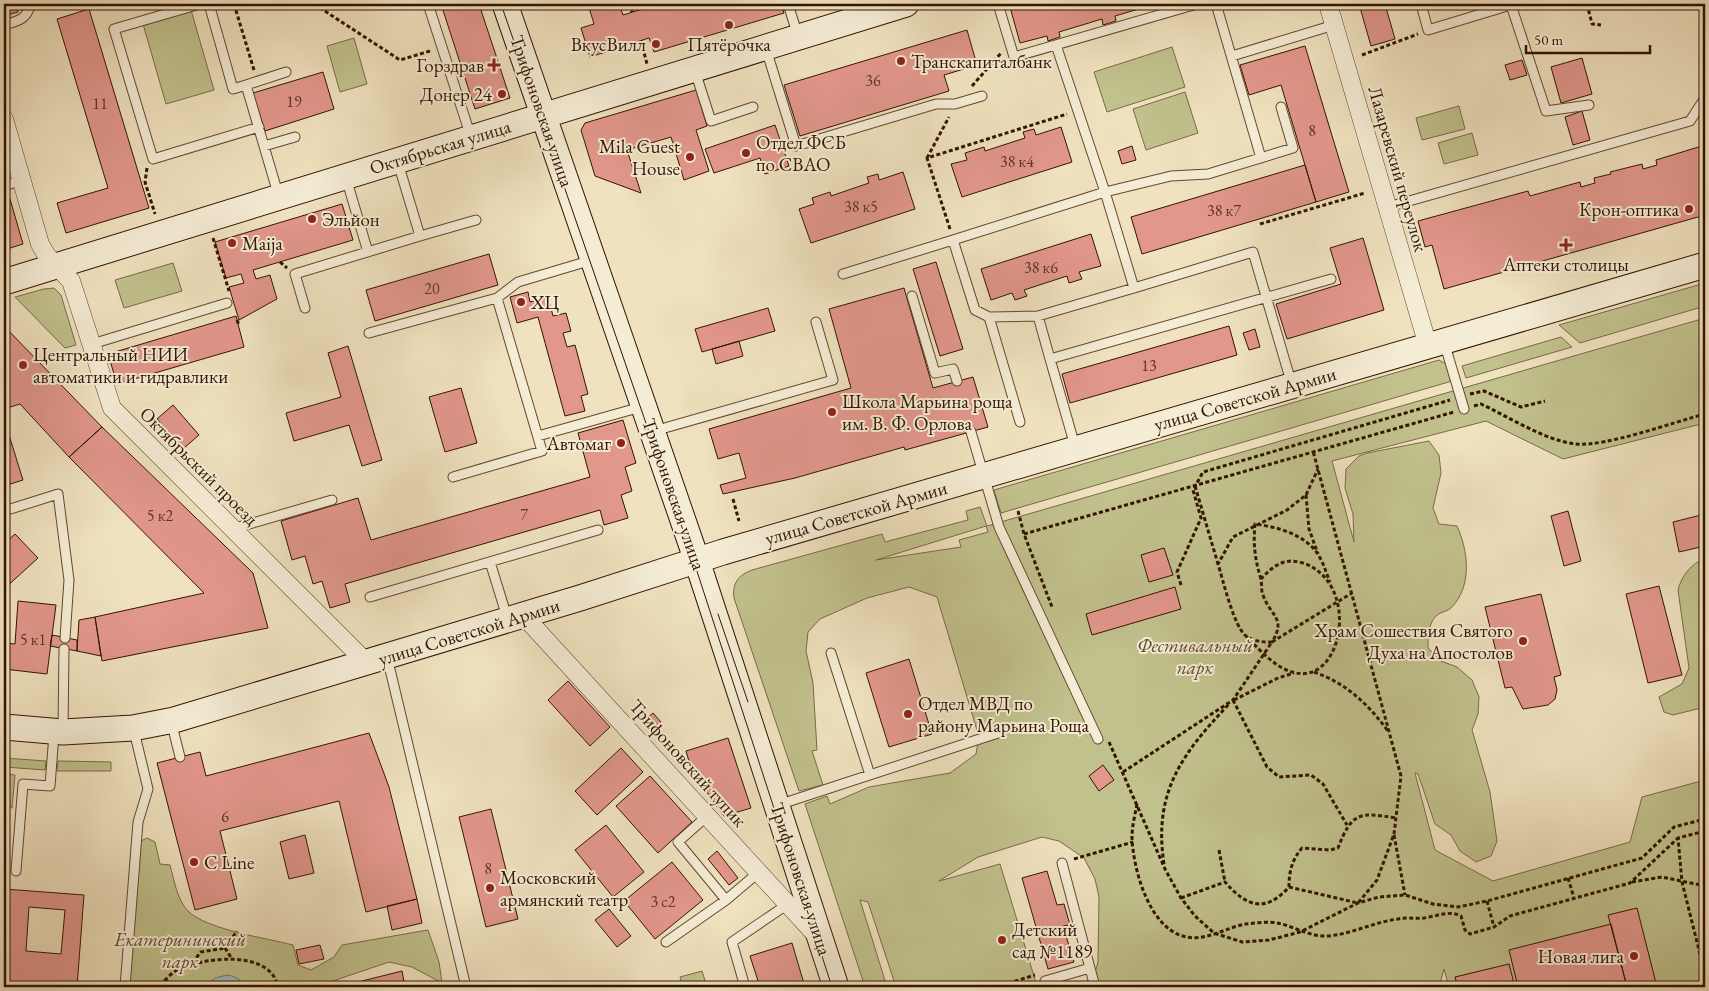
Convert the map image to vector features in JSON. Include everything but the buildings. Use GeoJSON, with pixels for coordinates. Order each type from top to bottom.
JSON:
{"type":"FeatureCollection","features":[{"type":"Feature","properties":{"kind":"street","name":"Трифоновская улица"},"geometry":{"type":"LineString","coordinates":[[505,4],[697,561],[836,987]]}},
{"type":"Feature","properties":{"kind":"street","name":"Октябрьская улица"},"geometry":{"type":"LineString","coordinates":[[4,282],[542,114],[906,4]]}},
{"type":"Feature","properties":{"kind":"street","name":"Лазаревский переулок"},"geometry":{"type":"LineString","coordinates":[[1328,4],[1388,208],[1436,344]]}},
{"type":"Feature","properties":{"kind":"street","name":"Октябрьский проезд"},"geometry":{"type":"LineString","coordinates":[[4,119],[10,162],[21,180],[40,244],[71,281],[112,408],[232,529],[377,660]]}},
{"type":"Feature","properties":{"kind":"street","name":"улица Советской Армии"},"geometry":{"type":"LineString","coordinates":[[4,727],[59,732],[133,728],[171,721],[377,660],[697,561],[1705,264]]}},
{"type":"Feature","properties":{"kind":"street","name":"Трифоновский тупик"},"geometry":{"type":"LineString","coordinates":[[515,618],[707,816],[820,940]]}},
{"type":"Feature","properties":{"kind":"lane"},"geometry":{"type":"LineString","coordinates":[[200,4],[114,29],[153,159],[259,127]]}},
{"type":"Feature","properties":{"kind":"lane"},"geometry":{"type":"LineString","coordinates":[[209,4],[233,89],[286,72]]}},
{"type":"Feature","properties":{"kind":"lane"},"geometry":{"type":"LineString","coordinates":[[428,4],[471,137]]}},
{"type":"Feature","properties":{"kind":"lane"},"geometry":{"type":"LineString","coordinates":[[788,4],[798,36]]}},
{"type":"Feature","properties":{"kind":"lane"},"geometry":{"type":"LineString","coordinates":[[998,4],[1014,57],[1197,4]]}},
{"type":"Feature","properties":{"kind":"lane"},"geometry":{"type":"LineString","coordinates":[[1216,4],[1261,158]]}},
{"type":"Feature","properties":{"kind":"lane"},"geometry":{"type":"LineString","coordinates":[[1420,4],[1428,30],[1513,5],[1546,111],[1589,105]]}},
{"type":"Feature","properties":{"kind":"lane"},"geometry":{"type":"LineString","coordinates":[[4,24],[27,16],[30,6]]}},
{"type":"Feature","properties":{"kind":"lane"},"geometry":{"type":"LineString","coordinates":[[1232,56],[1334,25]]}},
{"type":"Feature","properties":{"kind":"lane"},"geometry":{"type":"LineString","coordinates":[[1056,45],[1105,192],[1134,288]]}},
{"type":"Feature","properties":{"kind":"lane"},"geometry":{"type":"LineString","coordinates":[[765,46],[796,146],[936,104],[955,104],[982,96]]}},
{"type":"Feature","properties":{"kind":"lane"},"geometry":{"type":"LineString","coordinates":[[1705,60],[1705,71]]}},
{"type":"Feature","properties":{"kind":"lane"},"geometry":{"type":"LineString","coordinates":[[694,68],[711,121],[753,107]]}},
{"type":"Feature","properties":{"kind":"lane"},"geometry":{"type":"LineString","coordinates":[[246,85],[279,197]]}},
{"type":"Feature","properties":{"kind":"lane"},"geometry":{"type":"LineString","coordinates":[[1388,208],[1690,121],[1705,98]]}},
{"type":"Feature","properties":{"kind":"lane"},"geometry":{"type":"LineString","coordinates":[[843,274],[1105,192],[1171,176],[1208,174],[1293,148],[1281,108]]}},
{"type":"Feature","properties":{"kind":"lane"},"geometry":{"type":"LineString","coordinates":[[264,146],[295,137]]}},
{"type":"Feature","properties":{"kind":"lane"},"geometry":{"type":"LineString","coordinates":[[397,160],[420,236]]}},
{"type":"Feature","properties":{"kind":"lane"},"geometry":{"type":"LineString","coordinates":[[345,176],[368,252]]}},
{"type":"Feature","properties":{"kind":"lane"},"geometry":{"type":"LineString","coordinates":[[4,186],[21,180]]}},
{"type":"Feature","properties":{"kind":"lane"},"geometry":{"type":"LineString","coordinates":[[305,308],[295,274],[476,220]]}},
{"type":"Feature","properties":{"kind":"lane"},"geometry":{"type":"LineString","coordinates":[[953,240],[975,310],[989,317],[1038,316],[1253,252],[1292,386]]}},
{"type":"Feature","properties":{"kind":"lane"},"geometry":{"type":"LineString","coordinates":[[370,333],[497,298],[518,282],[593,260]]}},
{"type":"Feature","properties":{"kind":"lane"},"geometry":{"type":"LineString","coordinates":[[1050,359],[1331,279]]}},
{"type":"Feature","properties":{"kind":"lane"},"geometry":{"type":"LineString","coordinates":[[912,296],[935,373],[953,369],[957,381]]}},
{"type":"Feature","properties":{"kind":"lane"},"geometry":{"type":"LineString","coordinates":[[453,477],[542,451],[497,298]]}},
{"type":"Feature","properties":{"kind":"lane"},"geometry":{"type":"LineString","coordinates":[[92,344],[229,301]]}},
{"type":"Feature","properties":{"kind":"lane"},"geometry":{"type":"LineString","coordinates":[[1038,316],[1076,449]]}},
{"type":"Feature","properties":{"kind":"lane"},"geometry":{"type":"LineString","coordinates":[[989,317],[1020,422]]}},
{"type":"Feature","properties":{"kind":"lane"},"geometry":{"type":"LineString","coordinates":[[652,432],[833,380],[816,322]]}},
{"type":"Feature","properties":{"kind":"lane"},"geometry":{"type":"LineString","coordinates":[[1436,344],[1464,409]]}},
{"type":"Feature","properties":{"kind":"lane"},"geometry":{"type":"LineString","coordinates":[[538,436],[644,406]]}},
{"type":"Feature","properties":{"kind":"lane"},"geometry":{"type":"LineString","coordinates":[[971,432],[999,527],[1098,739]]}},
{"type":"Feature","properties":{"kind":"lane"},"geometry":{"type":"LineString","coordinates":[[4,510],[58,494],[69,580],[65,638]]}},
{"type":"Feature","properties":{"kind":"lane"},"geometry":{"type":"LineString","coordinates":[[232,529],[332,500]]}},
{"type":"Feature","properties":{"kind":"lane"},"geometry":{"type":"LineString","coordinates":[[370,597],[598,530]]}},
{"type":"Feature","properties":{"kind":"lane"},"geometry":{"type":"LineString","coordinates":[[490,562],[515,618]]}},
{"type":"Feature","properties":{"kind":"lane"},"geometry":{"type":"LineString","coordinates":[[16,872],[23,784],[50,786],[59,732],[64,649]]}},
{"type":"Feature","properties":{"kind":"lane"},"geometry":{"type":"LineString","coordinates":[[831,653],[870,775]]}},
{"type":"Feature","properties":{"kind":"lane"},"geometry":{"type":"LineString","coordinates":[[377,660],[466,987]]}},
{"type":"Feature","properties":{"kind":"lane"},"geometry":{"type":"LineString","coordinates":[[171,721],[180,758]]}},
{"type":"Feature","properties":{"kind":"lane"},"geometry":{"type":"LineString","coordinates":[[125,987],[138,822],[148,789],[133,728]]}},
{"type":"Feature","properties":{"kind":"lane"},"geometry":{"type":"LineString","coordinates":[[778,805],[998,733]]}},
{"type":"Feature","properties":{"kind":"lane"},"geometry":{"type":"LineString","coordinates":[[707,816],[678,842],[726,900]]}},
{"type":"Feature","properties":{"kind":"lane"},"geometry":{"type":"LineString","coordinates":[[1062,863],[1096,987]]}},
{"type":"Feature","properties":{"kind":"lane"},"geometry":{"type":"LineString","coordinates":[[666,942],[726,900],[758,872]]}},
{"type":"Feature","properties":{"kind":"lane"},"geometry":{"type":"LineString","coordinates":[[745,987],[732,942],[788,904]]}},
{"type":"Feature","properties":{"kind":"lane"},"geometry":{"type":"LineString","coordinates":[[1045,981],[1090,968]]}},
{"type":"Feature","properties":{"kind":"path"},"geometry":{"type":"LineString","coordinates":[[234,4],[257,81]]}},
{"type":"Feature","properties":{"kind":"path"},"geometry":{"type":"LineString","coordinates":[[314,4],[400,60],[442,48]]}},
{"type":"Feature","properties":{"kind":"path"},"geometry":{"type":"LineString","coordinates":[[630,4],[632,12]]}},
{"type":"Feature","properties":{"kind":"path"},"geometry":{"type":"LineString","coordinates":[[1587,4],[1592,24],[1601,25]]}},
{"type":"Feature","properties":{"kind":"path"},"geometry":{"type":"LineString","coordinates":[[1362,55],[1428,30]]}},
{"type":"Feature","properties":{"kind":"path"},"geometry":{"type":"LineString","coordinates":[[641,41],[647,64]]}},
{"type":"Feature","properties":{"kind":"path"},"geometry":{"type":"LineString","coordinates":[[953,240],[927,158],[1078,111]]}},
{"type":"Feature","properties":{"kind":"path"},"geometry":{"type":"LineString","coordinates":[[148,162],[145,182],[155,214]]}},
{"type":"Feature","properties":{"kind":"path"},"geometry":{"type":"LineString","coordinates":[[1260,224],[1365,193]]}},
{"type":"Feature","properties":{"kind":"path"},"geometry":{"type":"LineString","coordinates":[[212,235],[229,301]]}},
{"type":"Feature","properties":{"kind":"path"},"geometry":{"type":"LineString","coordinates":[[1181,585],[1177,572],[1201,518],[1193,490],[1203,472],[1484,391],[1521,407],[1545,401]]}},
{"type":"Feature","properties":{"kind":"path"},"geometry":{"type":"LineString","coordinates":[[1018,512],[1024,534],[1481,404],[1556,440],[1577,444],[1604,441],[1705,414]]}},
{"type":"Feature","properties":{"kind":"path"},"geometry":{"type":"LineString","coordinates":[[1313,451],[1401,776],[1394,834],[1377,880],[1358,902]]}},
{"type":"Feature","properties":{"kind":"path"},"geometry":{"type":"LineString","coordinates":[[1218,564],[1233,537],[1255,524],[1287,510],[1306,495],[1318,469]]}},
{"type":"Feature","properties":{"kind":"path"},"geometry":{"type":"LineString","coordinates":[[1195,485],[1232,611],[1245,635],[1264,654],[1294,673]]}},
{"type":"Feature","properties":{"kind":"path"},"geometry":{"type":"LineString","coordinates":[[1306,495],[1309,529],[1338,602],[1342,621],[1330,657],[1314,672]]}},
{"type":"Feature","properties":{"kind":"path"},"geometry":{"type":"LineString","coordinates":[[732,499],[739,521]]}},
{"type":"Feature","properties":{"kind":"path"},"geometry":{"type":"LineString","coordinates":[[1255,524],[1272,526],[1296,534],[1318,554]]}},
{"type":"Feature","properties":{"kind":"path"},"geometry":{"type":"LineString","coordinates":[[1165,870],[1160,838],[1164,801],[1180,766],[1208,726],[1233,700],[1279,631],[1278,620],[1263,595],[1256,563],[1254,544],[1255,524]]}},
{"type":"Feature","properties":{"kind":"path"},"geometry":{"type":"LineString","coordinates":[[1261,579],[1273,565],[1296,561],[1316,568],[1331,584]]}},
{"type":"Feature","properties":{"kind":"path"},"geometry":{"type":"LineString","coordinates":[[1245,635],[1259,642],[1272,642],[1352,593]]}},
{"type":"Feature","properties":{"kind":"path"},"geometry":{"type":"LineString","coordinates":[[1123,772],[1233,700],[1278,678],[1294,673],[1314,672],[1328,677],[1354,693],[1372,710],[1390,734]]}},
{"type":"Feature","properties":{"kind":"path"},"geometry":{"type":"LineString","coordinates":[[1233,700],[1267,767],[1279,777],[1311,775],[1323,784],[1335,800],[1347,825]]}},
{"type":"Feature","properties":{"kind":"path"},"geometry":{"type":"LineString","coordinates":[[1705,819],[1674,827],[1642,858],[1487,901],[1458,907],[1433,904],[1405,895],[1379,897],[1358,902],[1300,932],[1270,940],[1242,942],[1214,933],[1195,916],[1181,898],[1165,870],[1137,802],[1133,842],[1138,879],[1147,900],[1169,928],[1178,935],[1190,938],[1214,933],[1246,924],[1276,923],[1300,932],[1326,936],[1360,930],[1397,919],[1422,918],[1454,913],[1461,916],[1465,930],[1470,934],[1494,927],[1510,916],[1630,882],[1662,877],[1705,886]]}},
{"type":"Feature","properties":{"kind":"path"},"geometry":{"type":"LineString","coordinates":[[1219,850],[1225,882],[1243,900],[1254,905],[1271,901],[1289,886],[1294,858],[1302,848],[1330,850],[1338,848],[1347,825],[1359,817],[1373,814],[1396,818]]}},
{"type":"Feature","properties":{"kind":"path"},"geometry":{"type":"LineString","coordinates":[[1630,882],[1678,838],[1705,831]]}},
{"type":"Feature","properties":{"kind":"path"},"geometry":{"type":"LineString","coordinates":[[1394,834],[1405,895]]}},
{"type":"Feature","properties":{"kind":"path"},"geometry":{"type":"LineString","coordinates":[[1678,838],[1682,882],[1705,974]]}},
{"type":"Feature","properties":{"kind":"path"},"geometry":{"type":"LineString","coordinates":[[1062,863],[1133,842]]}},
{"type":"Feature","properties":{"kind":"path"},"geometry":{"type":"LineString","coordinates":[[1568,878],[1574,898]]}},
{"type":"Feature","properties":{"kind":"path"},"geometry":{"type":"LineString","coordinates":[[1181,898],[1225,882]]}},
{"type":"Feature","properties":{"kind":"path"},"geometry":{"type":"LineString","coordinates":[[1289,886],[1358,902]]}},
{"type":"Feature","properties":{"kind":"path"},"geometry":{"type":"LineString","coordinates":[[1487,901],[1494,927]]}},
{"type":"Feature","properties":{"kind":"path"},"geometry":{"type":"LineString","coordinates":[[196,964],[196,958],[201,952],[225,948],[237,931]]}},
{"type":"Feature","properties":{"kind":"path"},"geometry":{"type":"LineString","coordinates":[[225,948],[232,959]]}},
{"type":"Feature","properties":{"kind":"path"},"geometry":{"type":"LineString","coordinates":[[163,987],[165,980],[177,970],[196,964],[232,959],[252,961],[267,969],[277,980],[278,987]]}},
{"type":"Feature","properties":{"kind":"path"},"geometry":{"type":"LineString","coordinates":[[996,987],[1038,974],[1045,981]]}},
{"type":"Feature","properties":{"kind":"path"},"geometry":{"type":"LineString","coordinates":[[165,980],[177,987]]}},
{"type":"Feature","properties":{"kind":"green space"},"geometry":{"type":"Polygon","coordinates":[[[191,10],[214,90],[166,104],[143,24],[191,10]]]}},
{"type":"Feature","properties":{"kind":"green space"},"geometry":{"type":"Polygon","coordinates":[[[354,38],[367,84],[340,92],[327,46],[354,38]]]}},
{"type":"Feature","properties":{"kind":"green space"},"geometry":{"type":"Polygon","coordinates":[[[1172,47],[1185,87],[1107,112],[1094,72],[1172,47]]]}},
{"type":"Feature","properties":{"kind":"green space"},"geometry":{"type":"Polygon","coordinates":[[[1185,92],[1198,133],[1146,150],[1133,109],[1185,92]]]}},
{"type":"Feature","properties":{"kind":"green space"},"geometry":{"type":"Polygon","coordinates":[[[1459,106],[1465,129],[1422,140],[1416,118],[1459,106]]]}},
{"type":"Feature","properties":{"kind":"green space"},"geometry":{"type":"Polygon","coordinates":[[[1472,133],[1478,155],[1444,164],[1438,143],[1472,133]]]}},
{"type":"Feature","properties":{"kind":"green space"},"geometry":{"type":"Polygon","coordinates":[[[173,263],[182,291],[124,308],[115,280],[173,263]]]}},
{"type":"Feature","properties":{"kind":"green space"},"geometry":{"type":"Polygon","coordinates":[[[1705,283],[1705,306],[1580,343],[1559,325],[1705,283]]]}},
{"type":"Feature","properties":{"kind":"green space"},"geometry":{"type":"Polygon","coordinates":[[[54,288],[61,295],[76,345],[65,348],[15,297],[54,288]]]}},
{"type":"Feature","properties":{"kind":"green space","name":"Фестивальный парк"},"geometry":{"type":"Polygon","coordinates":[[[1705,318],[1705,423],[1563,459],[1486,421],[1332,461],[1354,542],[1353,514],[1345,488],[1346,469],[1359,456],[1367,453],[1429,441],[1439,455],[1441,473],[1433,508],[1439,524],[1457,526],[1464,546],[1466,568],[1463,589],[1451,608],[1434,618],[1429,630],[1428,648],[1441,661],[1457,667],[1472,680],[1479,697],[1478,714],[1472,730],[1490,792],[1497,841],[1491,856],[1476,862],[1460,851],[1451,835],[1435,824],[1418,774],[1415,773],[1435,850],[1493,881],[1630,842],[1642,797],[1705,780],[1705,987],[1449,987],[1444,969],[1439,987],[1052,987],[1093,980],[1098,962],[1099,897],[1095,879],[1084,858],[1059,841],[1042,837],[978,857],[939,881],[1000,864],[1037,986],[1042,987],[896,987],[868,902],[860,900],[887,987],[865,987],[805,804],[827,796],[830,804],[869,787],[950,773],[976,754],[979,737],[937,597],[909,587],[867,598],[820,619],[808,632],[806,651],[813,683],[817,750],[812,751],[823,785],[799,791],[734,598],[735,584],[740,577],[752,570],[882,534],[885,542],[968,520],[966,511],[980,507],[987,526],[1705,318]],[[986,526],[876,560],[961,547],[959,540],[988,532],[986,526]]]}},
{"type":"Feature","properties":{"kind":"green space"},"geometry":{"type":"Polygon","coordinates":[[[1561,337],[1572,347],[1466,378],[1462,366],[1561,337]]]}},
{"type":"Feature","properties":{"kind":"green space"},"geometry":{"type":"Polygon","coordinates":[[[1439,360],[1446,364],[1452,381],[1001,513],[994,490],[1439,360]]]}},
{"type":"Feature","properties":{"kind":"green space"},"geometry":{"type":"Polygon","coordinates":[[[1705,559],[1705,707],[1673,715],[1664,712],[1659,697],[1682,684],[1689,668],[1678,590],[1688,571],[1696,563],[1705,559]]]}},
{"type":"Feature","properties":{"kind":"green space"},"geometry":{"type":"Polygon","coordinates":[[[4,758],[46,761],[45,770],[4,767],[4,758]]]}},
{"type":"Feature","properties":{"kind":"green space"},"geometry":{"type":"Polygon","coordinates":[[[58,761],[111,762],[111,771],[57,771],[58,761]]]}},
{"type":"Feature","properties":{"kind":"green space"},"geometry":{"type":"Polygon","coordinates":[[[4,774],[15,775],[12,808],[4,807],[4,774]]]}},
{"type":"Feature","properties":{"kind":"green space","name":"Екатерининский парк"},"geometry":{"type":"Polygon","coordinates":[[[147,838],[155,842],[160,864],[170,865],[176,890],[185,907],[189,912],[210,924],[293,945],[298,965],[311,970],[334,957],[342,945],[428,930],[439,962],[442,983],[412,967],[389,962],[330,982],[326,987],[126,987],[139,842],[147,838]]]}},
{"type":"Feature","properties":{"kind":"green space"},"geometry":{"type":"Polygon","coordinates":[[[702,971],[707,987],[683,987],[680,977],[702,971]]]}},
{"type":"Feature","properties":{"kind":"water"},"geometry":{"type":"Polygon","coordinates":[[[227,975],[238,979],[246,987],[205,987],[215,978],[227,975]]]}},
{"type":"Feature","properties":{"kind":"tram line"},"geometry":{"type":"LineString","coordinates":[[501,4],[694,562],[832,987]]}},
{"type":"Feature","properties":{"kind":"tram line"},"geometry":{"type":"LineString","coordinates":[[718,614],[748,702]]}},
{"type":"Feature","properties":{"kind":"place","name":"Пятёрочка"},"geometry":{"type":"Point","coordinates":[729,25]}},
{"type":"Feature","properties":{"kind":"place","name":"ВкусВилл"},"geometry":{"type":"Point","coordinates":[656,44]}},
{"type":"Feature","properties":{"kind":"place","name":"Транскапиталбанк"},"geometry":{"type":"Point","coordinates":[901,61]}},
{"type":"Feature","properties":{"kind":"place","name":"Горздрав"},"geometry":{"type":"Point","coordinates":[494,65]}},
{"type":"Feature","properties":{"kind":"place","name":"Донер 24"},"geometry":{"type":"Point","coordinates":[502,94]}},
{"type":"Feature","properties":{"kind":"place","name":"Отдел ФСБ по СВАО"},"geometry":{"type":"Point","coordinates":[746,153]}},
{"type":"Feature","properties":{"kind":"place","name":"Mila Guest House"},"geometry":{"type":"Point","coordinates":[690,157]}},
{"type":"Feature","properties":{"kind":"place","name":"Крон-оптика"},"geometry":{"type":"Point","coordinates":[1689,209]}},
{"type":"Feature","properties":{"kind":"place","name":"Эльйон"},"geometry":{"type":"Point","coordinates":[312,219]}},
{"type":"Feature","properties":{"kind":"place","name":"Maija"},"geometry":{"type":"Point","coordinates":[232,243]}},
{"type":"Feature","properties":{"kind":"place","name":"Аптеки столицы"},"geometry":{"type":"Point","coordinates":[1566,245]}},
{"type":"Feature","properties":{"kind":"place","name":"ХЦ"},"geometry":{"type":"Point","coordinates":[521,302]}},
{"type":"Feature","properties":{"kind":"place","name":"Центральный НИИ автоматики и гидравлики"},"geometry":{"type":"Point","coordinates":[23,365]}},
{"type":"Feature","properties":{"kind":"place","name":"Школа Марьина роща им. В. Ф. Орлова"},"geometry":{"type":"Point","coordinates":[832,412]}},
{"type":"Feature","properties":{"kind":"place","name":"Автомаг"},"geometry":{"type":"Point","coordinates":[621,443]}},
{"type":"Feature","properties":{"kind":"place","name":"Храм Сошествия Святого Духа на Апостолов"},"geometry":{"type":"Point","coordinates":[1523,641]}},
{"type":"Feature","properties":{"kind":"place","name":"Отдел МВД по району Марьина Роща"},"geometry":{"type":"Point","coordinates":[908,714]}},
{"type":"Feature","properties":{"kind":"place","name":"С Line"},"geometry":{"type":"Point","coordinates":[194,862]}},
{"type":"Feature","properties":{"kind":"place","name":"Московский армянский театр"},"geometry":{"type":"Point","coordinates":[490,888]}},
{"type":"Feature","properties":{"kind":"place","name":"Детский сад №1189"},"geometry":{"type":"Point","coordinates":[1002,940]}},
{"type":"Feature","properties":{"kind":"place","name":"Новая лига"},"geometry":{"type":"Point","coordinates":[1634,956]}}]}
